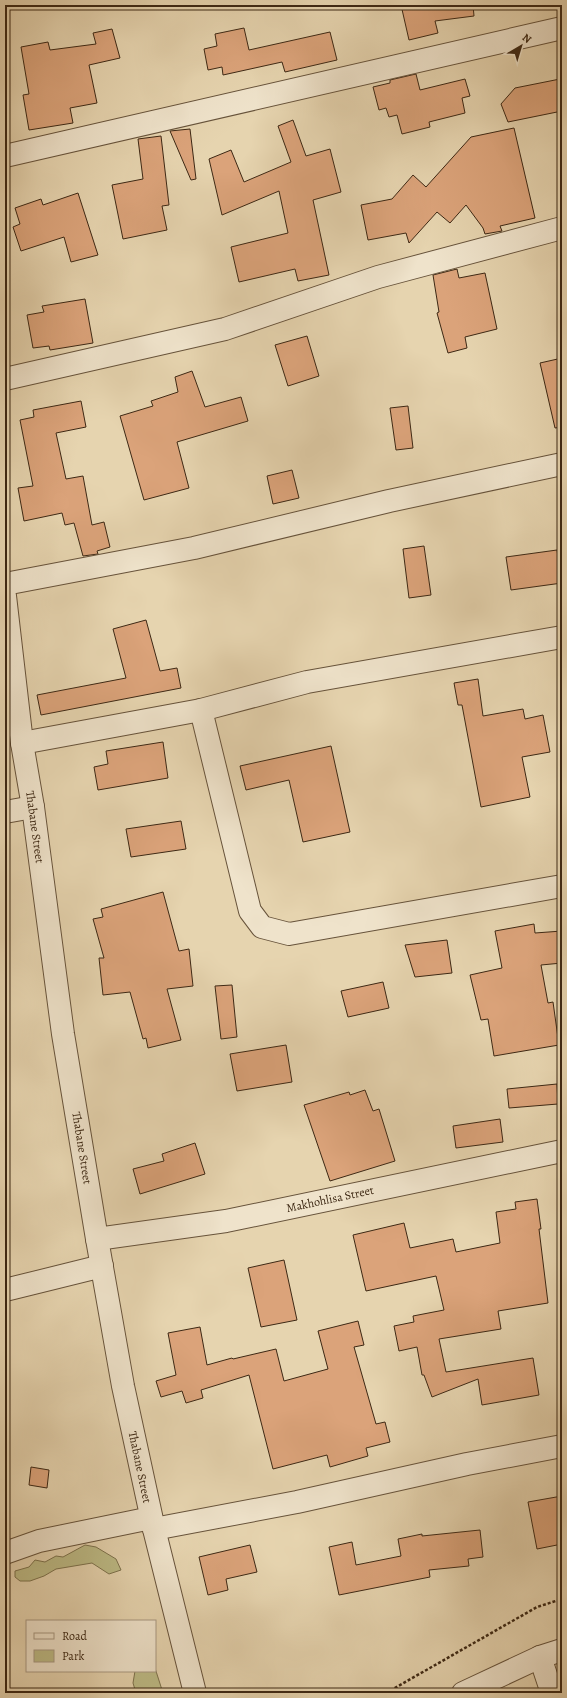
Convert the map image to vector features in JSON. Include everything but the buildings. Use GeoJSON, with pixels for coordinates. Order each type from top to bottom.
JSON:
{"type":"FeatureCollection","features":[{"type":"Feature","properties":{"kind":"street"},"geometry":{"type":"LineString","coordinates":[[5,156],[562,28]]}},
{"type":"Feature","properties":{"kind":"street"},"geometry":{"type":"LineString","coordinates":[[5,379],[226,329],[378,277],[562,228]]}},
{"type":"Feature","properties":{"kind":"street"},"geometry":{"type":"LineString","coordinates":[[5,584],[194,548],[389,501],[562,464]]}},
{"type":"Feature","properties":{"kind":"street","name":"Thabane Street"},"geometry":{"type":"LineString","coordinates":[[5,596],[22,743],[33,807],[63,1034],[97,1239],[123,1386],[153,1523],[195,1693]]}},
{"type":"Feature","properties":{"kind":"street"},"geometry":{"type":"LineString","coordinates":[[22,743],[202,710],[307,682],[562,637]]}},
{"type":"Feature","properties":{"kind":"street"},"geometry":{"type":"LineString","coordinates":[[202,710],[250,911],[262,927],[289,934],[562,886]]}},
{"type":"Feature","properties":{"kind":"street"},"geometry":{"type":"LineString","coordinates":[[5,812],[33,807]]}},
{"type":"Feature","properties":{"kind":"street","name":"Makhohlisa Street"},"geometry":{"type":"LineString","coordinates":[[97,1239],[226,1221],[562,1151]]}},
{"type":"Feature","properties":{"kind":"street"},"geometry":{"type":"LineString","coordinates":[[5,1290],[102,1266]]}},
{"type":"Feature","properties":{"kind":"street"},"geometry":{"type":"LineString","coordinates":[[5,1553],[39,1541],[297,1502],[467,1464],[562,1446]]}},
{"type":"Feature","properties":{"kind":"street"},"geometry":{"type":"LineString","coordinates":[[463,1693],[540,1657],[562,1650]]}},
{"type":"Feature","properties":{"kind":"street"},"geometry":{"type":"LineString","coordinates":[[540,1657],[552,1693]]}},
{"type":"Feature","properties":{"kind":"path"},"geometry":{"type":"LineString","coordinates":[[386,1693],[537,1606],[562,1600]]}},
{"type":"Feature","properties":{"kind":"green space"},"geometry":{"type":"Polygon","coordinates":[[[85,1545],[96,1547],[116,1559],[121,1570],[109,1574],[92,1563],[56,1569],[44,1576],[30,1581],[20,1581],[15,1577],[15,1571],[29,1567],[35,1560],[45,1562],[56,1556],[63,1557],[85,1545]]]}},
{"type":"Feature","properties":{"kind":"green space"},"geometry":{"type":"Polygon","coordinates":[[[156,1671],[163,1693],[136,1693],[133,1683],[135,1672],[156,1671]]]}}]}
